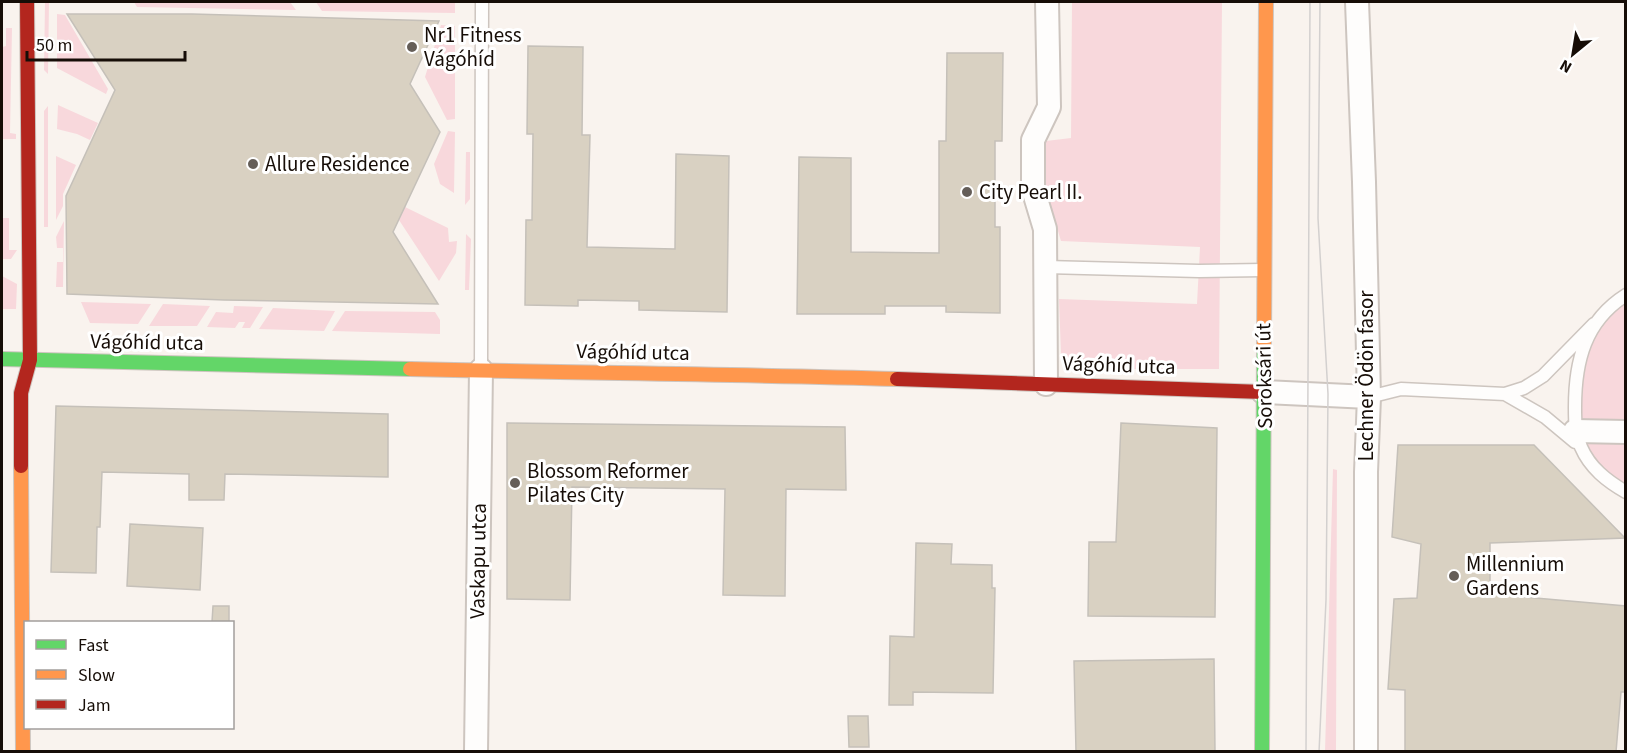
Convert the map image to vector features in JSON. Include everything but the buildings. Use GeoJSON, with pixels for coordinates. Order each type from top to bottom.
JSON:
{"type":"FeatureCollection","features":[{"type":"Feature","properties":{"kind":"street"},"geometry":{"type":"LineString","coordinates":[[23,752],[21,393],[30,360],[27,2]]}},
{"type":"Feature","properties":{"kind":"street"},"geometry":{"type":"LineString","coordinates":[[1046,384],[1045,229],[1033,189],[1033,140],[1049,107],[1047,2]]}},
{"type":"Feature","properties":{"kind":"street","name":"Soroksári út"},"geometry":{"type":"LineString","coordinates":[[1262,752],[1266,2]]}},
{"type":"Feature","properties":{"kind":"street","name":"Lechner Ödön fasor"},"geometry":{"type":"LineString","coordinates":[[1357,2],[1364,182],[1368,397],[1366,752]]}},
{"type":"Feature","properties":{"kind":"street","name":"Vágóhíd utca"},"geometry":{"type":"LineString","coordinates":[[2,359],[665,375],[744,374],[1263,392]]}},
{"type":"Feature","properties":{"kind":"street","name":"Vaskapu utca"},"geometry":{"type":"LineString","coordinates":[[476,752],[481,370]]}},
{"type":"Feature","properties":{"kind":"street"},"geometry":{"type":"LineString","coordinates":[[1263,392],[1368,397]]}},
{"type":"Feature","properties":{"kind":"street"},"geometry":{"type":"LineString","coordinates":[[1578,439],[1626,432]]}},
{"type":"Feature","properties":{"kind":"lane"},"geometry":{"type":"LineString","coordinates":[[481,370],[482,2]]}},
{"type":"Feature","properties":{"kind":"lane"},"geometry":{"type":"LineString","coordinates":[[1046,267],[1199,271],[1263,270]]}},
{"type":"Feature","properties":{"kind":"lane"},"geometry":{"type":"LineString","coordinates":[[1368,397],[1401,389],[1505,394],[1524,388],[1557,364],[1609,306],[1626,295]]}},
{"type":"Feature","properties":{"kind":"lane"},"geometry":{"type":"LineString","coordinates":[[1594,324],[1585,344],[1577,372],[1578,439],[1593,468],[1626,492]]}},
{"type":"Feature","properties":{"kind":"lane"},"geometry":{"type":"LineString","coordinates":[[1505,394],[1578,439]]}},
{"type":"Feature","properties":{"kind":"shaded area"},"geometry":{"type":"Polygon","coordinates":[[[45,2],[49,2],[48,74],[44,70],[45,2]]]}},
{"type":"Feature","properties":{"kind":"shaded area"},"geometry":{"type":"Polygon","coordinates":[[[134,2],[290,2],[296,10],[137,7],[134,2]]]}},
{"type":"Feature","properties":{"kind":"shaded area"},"geometry":{"type":"Polygon","coordinates":[[[316,2],[455,2],[455,13],[322,11],[316,2]]]}},
{"type":"Feature","properties":{"kind":"shaded area"},"geometry":{"type":"Polygon","coordinates":[[[1072,2],[1222,2],[1219,369],[1079,369],[1061,355],[1059,299],[1197,304],[1200,247],[1061,241],[1046,191],[1046,141],[1071,138],[1072,2]]]}},
{"type":"Feature","properties":{"kind":"shaded area"},"geometry":{"type":"Polygon","coordinates":[[[57,14],[65,15],[108,89],[106,94],[57,68],[57,14]]]}},
{"type":"Feature","properties":{"kind":"shaded area"},"geometry":{"type":"Polygon","coordinates":[[[441,25],[455,26],[455,119],[447,120],[425,77],[441,25]]]}},
{"type":"Feature","properties":{"kind":"shaded area"},"geometry":{"type":"Polygon","coordinates":[[[6,28],[12,28],[10,133],[16,134],[16,139],[2,139],[2,47],[6,46],[6,28]]]}},
{"type":"Feature","properties":{"kind":"shaded area"},"geometry":{"type":"Polygon","coordinates":[[[58,105],[98,123],[90,140],[57,129],[58,105]]]}},
{"type":"Feature","properties":{"kind":"shaded area"},"geometry":{"type":"Polygon","coordinates":[[[48,106],[48,227],[44,227],[44,111],[48,106]]]}},
{"type":"Feature","properties":{"kind":"shaded area"},"geometry":{"type":"Polygon","coordinates":[[[448,131],[455,132],[454,193],[440,184],[434,164],[448,131]]]}},
{"type":"Feature","properties":{"kind":"shaded area"},"geometry":{"type":"Polygon","coordinates":[[[466,152],[470,152],[470,199],[465,205],[466,152]]]}},
{"type":"Feature","properties":{"kind":"shaded area"},"geometry":{"type":"Polygon","coordinates":[[[56,156],[76,165],[63,194],[63,206],[56,220],[56,156]]]}},
{"type":"Feature","properties":{"kind":"shaded area"},"geometry":{"type":"Polygon","coordinates":[[[405,207],[448,228],[449,242],[457,241],[456,253],[439,281],[399,220],[405,207]]]}},
{"type":"Feature","properties":{"kind":"shaded area"},"geometry":{"type":"Polygon","coordinates":[[[2,218],[9,218],[9,250],[17,250],[11,259],[2,259],[2,218]]]}},
{"type":"Feature","properties":{"kind":"shaded area"},"geometry":{"type":"Polygon","coordinates":[[[64,221],[63,287],[56,287],[57,262],[63,262],[63,248],[57,248],[56,237],[64,221]]]}},
{"type":"Feature","properties":{"kind":"shaded area"},"geometry":{"type":"Polygon","coordinates":[[[466,234],[471,239],[469,290],[465,290],[466,234]]]}},
{"type":"Feature","properties":{"kind":"shaded area"},"geometry":{"type":"Polygon","coordinates":[[[2,276],[17,284],[16,309],[2,309],[2,276]]]}},
{"type":"Feature","properties":{"kind":"shaded area"},"geometry":{"type":"Polygon","coordinates":[[[1625,295],[1625,492],[1581,448],[1575,385],[1585,344],[1625,295]]]}},
{"type":"Feature","properties":{"kind":"shaded area"},"geometry":{"type":"Polygon","coordinates":[[[81,302],[151,304],[138,324],[90,323],[81,302]]]}},
{"type":"Feature","properties":{"kind":"shaded area"},"geometry":{"type":"Polygon","coordinates":[[[163,304],[210,306],[197,326],[149,326],[163,304]]]}},
{"type":"Feature","properties":{"kind":"shaded area"},"geometry":{"type":"Polygon","coordinates":[[[234,306],[263,307],[250,328],[242,328],[245,322],[239,322],[235,328],[207,327],[216,312],[233,313],[234,306]]]}},
{"type":"Feature","properties":{"kind":"shaded area"},"geometry":{"type":"Polygon","coordinates":[[[273,308],[335,311],[324,331],[259,329],[273,308]]]}},
{"type":"Feature","properties":{"kind":"shaded area"},"geometry":{"type":"Polygon","coordinates":[[[345,311],[435,312],[440,320],[440,334],[332,331],[345,311]]]}},
{"type":"Feature","properties":{"kind":"shaded area"},"geometry":{"type":"Polygon","coordinates":[[[1333,469],[1337,470],[1336,751],[1325,752],[1333,469]]]}},
{"type":"Feature","properties":{"kind":"tram line"},"geometry":{"type":"LineString","coordinates":[[1306,752],[1310,2]]}},
{"type":"Feature","properties":{"kind":"tram line"},"geometry":{"type":"LineString","coordinates":[[1319,752],[1326,600],[1328,394],[1318,218],[1320,2]]}},
{"type":"Feature","properties":{"kind":"traffic: fast"},"geometry":{"type":"LineString","coordinates":[[1262,752],[1264,346]]}},
{"type":"Feature","properties":{"kind":"traffic: fast"},"geometry":{"type":"LineString","coordinates":[[2,359],[410,369]]}},
{"type":"Feature","properties":{"kind":"traffic: slow"},"geometry":{"type":"LineString","coordinates":[[1264,346],[1266,2]]}},
{"type":"Feature","properties":{"kind":"traffic: slow"},"geometry":{"type":"LineString","coordinates":[[410,369],[897,379]]}},
{"type":"Feature","properties":{"kind":"traffic: slow"},"geometry":{"type":"LineString","coordinates":[[21,466],[23,752]]}},
{"type":"Feature","properties":{"kind":"traffic: jam"},"geometry":{"type":"LineString","coordinates":[[21,466],[21,393],[30,360],[27,2]]}},
{"type":"Feature","properties":{"kind":"traffic: jam"},"geometry":{"type":"LineString","coordinates":[[897,379],[1263,392]]}},
{"type":"Feature","properties":{"kind":"place","name":"Nr1 Fitness Vágóhíd"},"geometry":{"type":"Point","coordinates":[412,47]}},
{"type":"Feature","properties":{"kind":"place","name":"Allure Residence"},"geometry":{"type":"Point","coordinates":[253,164]}},
{"type":"Feature","properties":{"kind":"place","name":"City Pearl II."},"geometry":{"type":"Point","coordinates":[967,192]}},
{"type":"Feature","properties":{"kind":"place","name":"Blossom Reformer Pilates City"},"geometry":{"type":"Point","coordinates":[515,483]}},
{"type":"Feature","properties":{"kind":"place","name":"Millennium Gardens"},"geometry":{"type":"Point","coordinates":[1454,576]}}]}
